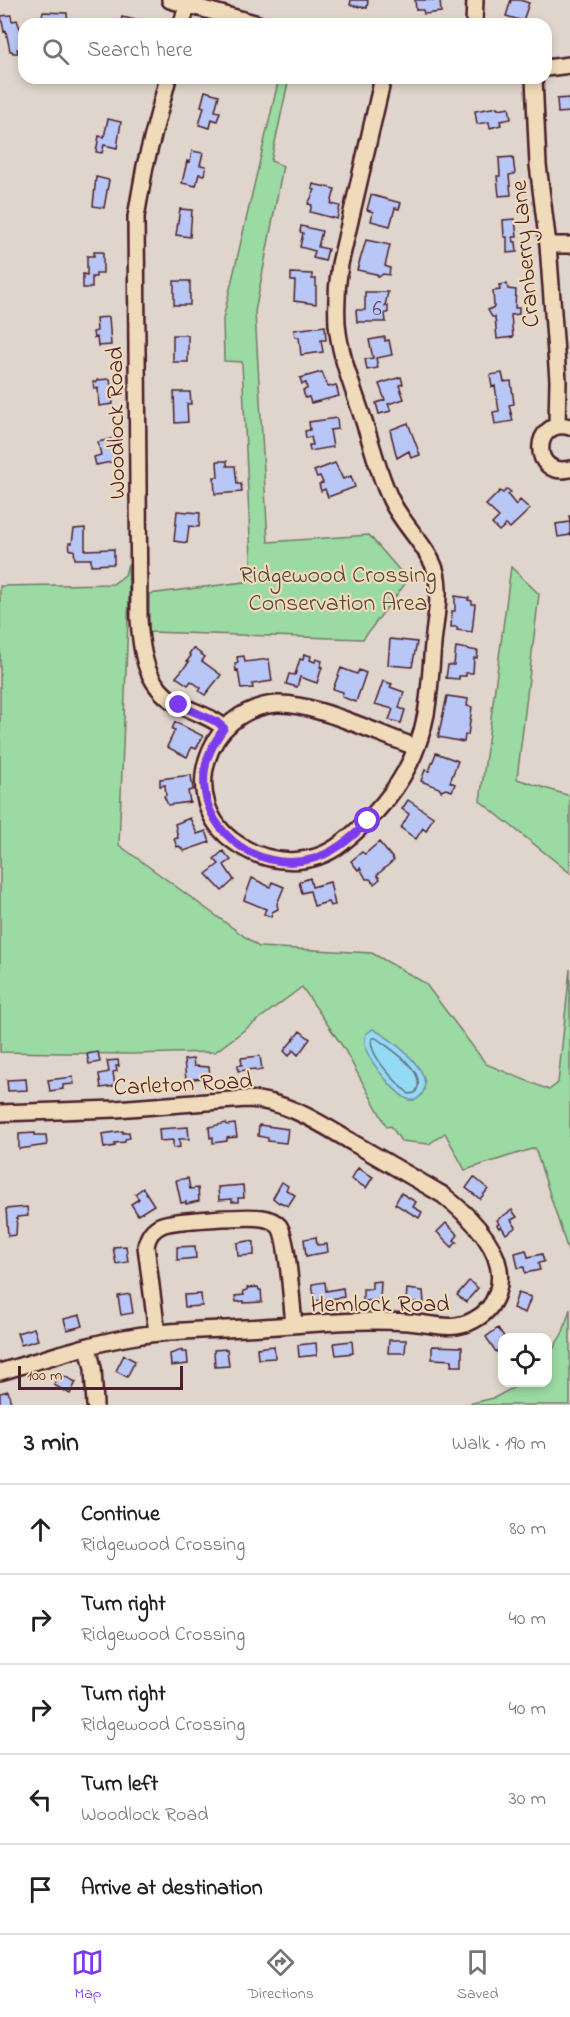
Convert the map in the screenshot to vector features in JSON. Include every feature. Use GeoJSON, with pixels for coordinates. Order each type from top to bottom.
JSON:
{"type":"FeatureCollection","features":[{"type":"Feature","properties":{"kind":"street"},"geometry":{"type":"LineString","coordinates":[[170,0],[236,18]]}},
{"type":"Feature","properties":{"kind":"street"},"geometry":{"type":"LineString","coordinates":[[474,18],[475,0]]}},
{"type":"Feature","properties":{"kind":"street"},"geometry":{"type":"LineString","coordinates":[[184,18],[187,5]]}},
{"type":"Feature","properties":{"kind":"street"},"geometry":{"type":"LineString","coordinates":[[552,68],[570,66]]}},
{"type":"Feature","properties":{"kind":"street","name":"Woodlock Road"},"geometry":{"type":"LineString","coordinates":[[166,84],[145,166],[136,217],[140,648],[144,664],[157,687],[179,705],[217,722],[224,728]]}},
{"type":"Feature","properties":{"kind":"street"},"geometry":{"type":"LineString","coordinates":[[382,84],[340,264],[337,284],[337,326],[348,371],[387,490],[398,513],[430,558],[435,570],[437,601],[426,714],[416,747],[397,786],[379,810],[336,848],[311,859],[286,862],[245,850],[229,838],[215,821],[204,792],[207,757],[224,728],[237,717],[263,706],[304,707],[416,747]]}},
{"type":"Feature","properties":{"kind":"street","name":"Cranberry Lane"},"geometry":{"type":"LineString","coordinates":[[534,84],[538,165],[548,245],[563,427],[547,432],[540,448],[546,463],[552,468],[570,469]]}},
{"type":"Feature","properties":{"kind":"street"},"geometry":{"type":"LineString","coordinates":[[548,245],[570,245]]}},
{"type":"Feature","properties":{"kind":"street","name":"Carleton Road"},"geometry":{"type":"LineString","coordinates":[[0,1113],[261,1100],[301,1113],[357,1145]]}},
{"type":"Feature","properties":{"kind":"street","name":"Hemlock Road"},"geometry":{"type":"LineString","coordinates":[[0,1372],[88,1347],[157,1333],[379,1321],[452,1327],[472,1322],[480,1317],[496,1296],[499,1276],[487,1241],[470,1218],[443,1195],[357,1145]]}},
{"type":"Feature","properties":{"kind":"street"},"geometry":{"type":"LineString","coordinates":[[157,1333],[146,1246],[151,1233],[160,1226],[172,1222],[265,1218],[277,1224],[281,1228],[287,1257],[294,1325]]}},
{"type":"Feature","properties":{"kind":"street"},"geometry":{"type":"LineString","coordinates":[[88,1347],[93,1368],[95,1405]]}},
{"type":"Feature","properties":{"kind":"green space","name":"Ridgewood Crossing Conservation Area"},"geometry":{"type":"Polygon","coordinates":[[[278,84],[288,84],[271,161],[283,166],[255,312],[268,542],[369,535],[408,580],[363,639],[149,632],[149,594],[252,581],[242,362],[224,361],[223,319],[278,84]]]}},
{"type":"Feature","properties":{"kind":"green space"},"geometry":{"type":"Polygon","coordinates":[[[128,564],[129,595],[119,845],[259,947],[372,953],[425,983],[486,1064],[549,1090],[558,1083],[570,969],[570,1257],[535,1148],[465,1170],[445,1133],[429,1144],[401,1141],[391,1126],[387,1127],[343,1047],[302,987],[215,1052],[129,1054],[0,1052],[0,586],[113,584],[125,575],[128,564]]]}},
{"type":"Feature","properties":{"kind":"green space","name":"Ridgewood Crossing Conservation Area"},"geometry":{"type":"Polygon","coordinates":[[[511,567],[539,594],[517,779],[570,796],[570,873],[480,801],[511,567]]]}},
{"type":"Feature","properties":{"kind":"green space"},"geometry":{"type":"Polygon","coordinates":[[[570,1309],[570,1405],[464,1405],[494,1398],[515,1387],[552,1387],[552,1351],[563,1332],[570,1309]]]}},
{"type":"Feature","properties":{"kind":"water"},"geometry":{"type":"Polygon","coordinates":[[[373,1029],[398,1046],[421,1072],[425,1081],[424,1090],[422,1095],[415,1100],[410,1100],[396,1091],[372,1061],[365,1040],[366,1034],[373,1029]]]}},
{"type":"Feature","properties":{"kind":"building"},"geometry":{"type":"Polygon","coordinates":[[[351,0],[368,0],[367,8],[350,5],[351,0]]]}},
{"type":"Feature","properties":{"kind":"building"},"geometry":{"type":"Polygon","coordinates":[[[415,0],[440,0],[441,12],[424,14],[423,10],[416,10],[415,0]]]}},
{"type":"Feature","properties":{"kind":"building"},"geometry":{"type":"Polygon","coordinates":[[[511,0],[529,3],[524,18],[506,16],[511,0]]]}},
{"type":"Feature","properties":{"kind":"building"},"geometry":{"type":"Polygon","coordinates":[[[43,12],[67,13],[67,18],[41,18],[43,12]]]}},
{"type":"Feature","properties":{"kind":"building"},"geometry":{"type":"Polygon","coordinates":[[[11,15],[12,21],[17,20],[18,53],[10,51],[1,16],[11,15]]]}},
{"type":"Feature","properties":{"kind":"building"},"geometry":{"type":"Polygon","coordinates":[[[205,91],[219,95],[215,111],[220,112],[217,121],[212,119],[210,128],[199,125],[205,91]]]}},
{"type":"Feature","properties":{"kind":"building"},"geometry":{"type":"Polygon","coordinates":[[[569,98],[570,112],[558,113],[557,99],[569,98]]]}},
{"type":"Feature","properties":{"kind":"building"},"geometry":{"type":"Polygon","coordinates":[[[498,107],[498,109],[509,107],[511,119],[500,121],[501,125],[490,128],[489,122],[477,124],[475,111],[498,107]]]}},
{"type":"Feature","properties":{"kind":"building"},"geometry":{"type":"Polygon","coordinates":[[[108,119],[121,122],[117,148],[104,145],[102,153],[96,152],[99,136],[104,137],[108,119]]]}},
{"type":"Feature","properties":{"kind":"building"},"geometry":{"type":"Polygon","coordinates":[[[192,151],[203,153],[200,165],[206,166],[204,175],[199,174],[196,186],[182,183],[192,151]]]}},
{"type":"Feature","properties":{"kind":"building"},"geometry":{"type":"Polygon","coordinates":[[[513,157],[515,174],[509,175],[511,195],[499,196],[497,176],[500,176],[499,158],[513,157]]]}},
{"type":"Feature","properties":{"kind":"building"},"geometry":{"type":"Polygon","coordinates":[[[96,177],[109,180],[104,208],[93,206],[96,177]]]}},
{"type":"Feature","properties":{"kind":"building"},"geometry":{"type":"Polygon","coordinates":[[[313,184],[335,189],[331,204],[340,206],[337,219],[310,212],[312,205],[308,204],[315,190],[312,189],[313,184]]]}},
{"type":"Feature","properties":{"kind":"building"},"geometry":{"type":"Polygon","coordinates":[[[371,195],[401,203],[399,209],[395,208],[390,226],[371,221],[373,212],[367,210],[371,195]]]}},
{"type":"Feature","properties":{"kind":"building"},"geometry":{"type":"Polygon","coordinates":[[[180,209],[192,210],[190,237],[176,235],[180,209]]]}},
{"type":"Feature","properties":{"kind":"building"},"geometry":{"type":"Polygon","coordinates":[[[515,219],[517,237],[513,237],[517,252],[507,253],[507,237],[504,237],[503,220],[515,219]]]}},
{"type":"Feature","properties":{"kind":"building"},"geometry":{"type":"Polygon","coordinates":[[[301,226],[322,231],[318,247],[328,249],[325,261],[313,258],[315,251],[300,247],[303,233],[300,232],[301,226]]]}},
{"type":"Feature","properties":{"kind":"building"},"geometry":{"type":"Polygon","coordinates":[[[366,240],[390,245],[385,266],[390,268],[389,275],[383,274],[379,277],[376,274],[357,270],[366,240]]]}},
{"type":"Feature","properties":{"kind":"building"},"geometry":{"type":"Polygon","coordinates":[[[94,252],[103,252],[103,273],[96,273],[96,277],[92,277],[92,288],[83,288],[83,274],[87,275],[87,256],[94,256],[94,252]]]}},
{"type":"Feature","properties":{"kind":"building"},"geometry":{"type":"Polygon","coordinates":[[[291,273],[312,274],[312,279],[316,279],[316,304],[294,301],[295,281],[291,281],[291,273]]]}},
{"type":"Feature","properties":{"kind":"building"},"geometry":{"type":"Polygon","coordinates":[[[174,281],[190,281],[190,305],[174,305],[174,281]]]}},
{"type":"Feature","properties":{"kind":"building"},"geometry":{"type":"Polygon","coordinates":[[[507,284],[508,289],[516,290],[515,308],[519,308],[519,314],[511,315],[513,337],[497,339],[495,317],[492,317],[488,310],[494,307],[493,291],[500,290],[499,285],[507,284]]]}},
{"type":"Feature","properties":{"kind":"building"},"geometry":{"type":"Polygon","coordinates":[[[365,292],[388,292],[385,306],[388,306],[388,313],[385,313],[386,322],[357,322],[356,310],[365,310],[365,292]]]}},
{"type":"Feature","properties":{"kind":"building"},"geometry":{"type":"Polygon","coordinates":[[[109,317],[111,345],[98,346],[97,337],[94,338],[93,332],[97,331],[96,318],[109,317]]]}},
{"type":"Feature","properties":{"kind":"building"},"geometry":{"type":"Polygon","coordinates":[[[325,326],[326,340],[321,340],[323,352],[301,355],[299,337],[295,337],[294,330],[325,326]]]}},
{"type":"Feature","properties":{"kind":"building"},"geometry":{"type":"Polygon","coordinates":[[[173,335],[188,335],[188,362],[173,362],[173,335]]]}},
{"type":"Feature","properties":{"kind":"building"},"geometry":{"type":"Polygon","coordinates":[[[385,337],[385,341],[389,340],[392,355],[376,358],[378,368],[367,370],[365,359],[373,358],[369,340],[385,337]]]}},
{"type":"Feature","properties":{"kind":"building"},"geometry":{"type":"Polygon","coordinates":[[[322,372],[328,387],[336,385],[339,396],[311,403],[309,397],[305,398],[303,390],[307,389],[306,383],[302,384],[300,378],[322,372]]]}},
{"type":"Feature","properties":{"kind":"building"},"geometry":{"type":"Polygon","coordinates":[[[502,373],[504,382],[511,381],[514,404],[509,405],[513,421],[495,424],[493,412],[499,411],[495,386],[492,387],[490,375],[502,373]]]}},
{"type":"Feature","properties":{"kind":"building"},"geometry":{"type":"Polygon","coordinates":[[[401,377],[403,384],[399,385],[404,399],[388,404],[391,411],[379,414],[376,403],[385,400],[379,384],[401,377]]]}},
{"type":"Feature","properties":{"kind":"building"},"geometry":{"type":"Polygon","coordinates":[[[110,379],[113,404],[99,406],[98,388],[94,389],[93,382],[110,379]]]}},
{"type":"Feature","properties":{"kind":"building"},"geometry":{"type":"Polygon","coordinates":[[[174,392],[190,392],[191,404],[187,404],[188,422],[175,423],[174,392]]]}},
{"type":"Feature","properties":{"kind":"building"},"geometry":{"type":"Polygon","coordinates":[[[337,418],[338,429],[330,430],[333,447],[310,451],[309,445],[313,445],[311,437],[306,438],[305,431],[310,430],[309,422],[337,418]]]}},
{"type":"Feature","properties":{"kind":"building"},"geometry":{"type":"Polygon","coordinates":[[[408,423],[420,455],[411,458],[409,451],[397,458],[390,430],[408,423]]]}},
{"type":"Feature","properties":{"kind":"building"},"geometry":{"type":"Polygon","coordinates":[[[111,439],[116,461],[96,465],[94,457],[101,455],[98,442],[111,439]]]}},
{"type":"Feature","properties":{"kind":"building"},"geometry":{"type":"Polygon","coordinates":[[[217,461],[227,461],[227,466],[235,466],[237,484],[241,484],[242,492],[215,494],[214,477],[218,477],[217,461]]]}},
{"type":"Feature","properties":{"kind":"building"},"geometry":{"type":"Polygon","coordinates":[[[335,463],[343,479],[351,476],[355,487],[328,497],[325,489],[321,491],[319,484],[323,483],[314,471],[335,463]]]}},
{"type":"Feature","properties":{"kind":"building"},"geometry":{"type":"Polygon","coordinates":[[[507,489],[511,492],[508,495],[516,505],[520,500],[530,509],[510,528],[506,525],[499,531],[492,524],[499,517],[486,505],[500,491],[503,493],[507,489]]]}},
{"type":"Feature","properties":{"kind":"building"},"geometry":{"type":"Polygon","coordinates":[[[177,511],[200,513],[199,527],[189,526],[187,543],[174,541],[177,511]]]}},
{"type":"Feature","properties":{"kind":"building"},"geometry":{"type":"Polygon","coordinates":[[[570,522],[570,535],[558,537],[556,524],[570,522]]]}},
{"type":"Feature","properties":{"kind":"building"},"geometry":{"type":"Polygon","coordinates":[[[85,528],[85,550],[114,549],[114,564],[91,565],[91,559],[75,559],[74,550],[70,550],[69,543],[72,543],[74,529],[85,528]]]}},
{"type":"Feature","properties":{"kind":"building"},"geometry":{"type":"Polygon","coordinates":[[[455,596],[469,598],[472,604],[475,604],[472,632],[451,627],[452,611],[455,611],[455,596]]]}},
{"type":"Feature","properties":{"kind":"building"},"geometry":{"type":"Polygon","coordinates":[[[390,639],[417,642],[412,667],[388,665],[390,639]]]}},
{"type":"Feature","properties":{"kind":"building"},"geometry":{"type":"Polygon","coordinates":[[[456,647],[478,651],[477,658],[474,658],[473,673],[459,676],[459,679],[446,678],[448,665],[454,665],[456,647]]]}},
{"type":"Feature","properties":{"kind":"building"},"geometry":{"type":"Polygon","coordinates":[[[193,648],[205,657],[202,661],[221,675],[205,695],[199,691],[201,688],[191,681],[188,685],[176,677],[189,662],[187,661],[191,656],[189,654],[193,648]]]}},
{"type":"Feature","properties":{"kind":"building"},"geometry":{"type":"Polygon","coordinates":[[[304,654],[311,656],[310,660],[315,662],[316,659],[322,661],[317,683],[300,677],[297,687],[286,684],[289,674],[295,675],[304,654]]]}},
{"type":"Feature","properties":{"kind":"building"},"geometry":{"type":"Polygon","coordinates":[[[244,656],[245,662],[269,659],[272,681],[252,684],[253,688],[241,689],[235,664],[238,663],[237,657],[244,656]]]}},
{"type":"Feature","properties":{"kind":"building"},"geometry":{"type":"Polygon","coordinates":[[[341,668],[357,674],[359,670],[366,673],[356,702],[342,697],[343,692],[333,689],[341,668]]]}},
{"type":"Feature","properties":{"kind":"building"},"geometry":{"type":"Polygon","coordinates":[[[383,681],[392,684],[390,687],[404,692],[399,708],[405,710],[401,723],[389,720],[393,709],[375,704],[383,681]]]}},
{"type":"Feature","properties":{"kind":"building"},"geometry":{"type":"Polygon","coordinates":[[[447,696],[468,699],[467,706],[472,707],[468,735],[465,735],[464,742],[438,737],[447,696]]]}},
{"type":"Feature","properties":{"kind":"building"},"geometry":{"type":"Polygon","coordinates":[[[175,722],[203,736],[196,749],[192,747],[187,757],[167,747],[175,730],[172,729],[175,722]]]}},
{"type":"Feature","properties":{"kind":"building"},"geometry":{"type":"Polygon","coordinates":[[[436,753],[458,761],[450,782],[455,784],[452,791],[446,789],[441,791],[421,781],[425,770],[429,771],[436,753]]]}},
{"type":"Feature","properties":{"kind":"building"},"geometry":{"type":"Polygon","coordinates":[[[191,775],[193,790],[188,791],[190,802],[168,805],[164,796],[166,795],[165,785],[160,786],[160,779],[191,775]]]}},
{"type":"Feature","properties":{"kind":"building"},"geometry":{"type":"Polygon","coordinates":[[[408,800],[433,817],[426,831],[423,828],[416,839],[401,828],[409,814],[402,809],[408,800]]]}},
{"type":"Feature","properties":{"kind":"building"},"geometry":{"type":"Polygon","coordinates":[[[190,818],[197,834],[206,831],[210,842],[184,851],[179,846],[177,847],[174,839],[178,838],[175,824],[190,818]]]}},
{"type":"Feature","properties":{"kind":"building"},"geometry":{"type":"Polygon","coordinates":[[[379,842],[394,860],[377,875],[380,879],[374,884],[370,879],[366,879],[360,868],[358,870],[351,861],[362,852],[365,854],[379,842]]]}},
{"type":"Feature","properties":{"kind":"building"},"geometry":{"type":"Polygon","coordinates":[[[223,851],[231,860],[224,865],[234,880],[222,891],[206,874],[219,864],[214,859],[223,851]]]}},
{"type":"Feature","properties":{"kind":"building"},"geometry":{"type":"Polygon","coordinates":[[[252,878],[270,887],[272,882],[284,887],[277,904],[278,909],[272,912],[271,917],[264,914],[266,909],[244,900],[252,878]]]}},
{"type":"Feature","properties":{"kind":"building"},"geometry":{"type":"Polygon","coordinates":[[[310,878],[312,887],[330,882],[335,905],[330,906],[328,902],[314,906],[310,891],[302,893],[299,882],[310,878]]]}},
{"type":"Feature","properties":{"kind":"building"},"geometry":{"type":"Polygon","coordinates":[[[300,1031],[310,1039],[298,1055],[293,1050],[289,1056],[284,1051],[300,1031]]]}},
{"type":"Feature","properties":{"kind":"building"},"geometry":{"type":"Polygon","coordinates":[[[98,1052],[100,1062],[89,1064],[87,1054],[98,1052]]]}},
{"type":"Feature","properties":{"kind":"building"},"geometry":{"type":"Polygon","coordinates":[[[260,1056],[262,1070],[238,1071],[238,1065],[242,1065],[241,1058],[260,1056]]]}},
{"type":"Feature","properties":{"kind":"building"},"geometry":{"type":"Polygon","coordinates":[[[193,1059],[194,1066],[209,1067],[210,1077],[186,1080],[184,1060],[193,1059]]]}},
{"type":"Feature","properties":{"kind":"building"},"geometry":{"type":"Polygon","coordinates":[[[118,1060],[117,1071],[113,1072],[115,1086],[101,1088],[99,1074],[109,1072],[107,1061],[118,1060]]]}},
{"type":"Feature","properties":{"kind":"building"},"geometry":{"type":"Polygon","coordinates":[[[73,1077],[74,1084],[63,1085],[63,1089],[50,1091],[48,1080],[73,1077]]]}},
{"type":"Feature","properties":{"kind":"building"},"geometry":{"type":"Polygon","coordinates":[[[26,1079],[27,1090],[8,1091],[7,1080],[26,1079]]]}},
{"type":"Feature","properties":{"kind":"building"},"geometry":{"type":"Polygon","coordinates":[[[226,1123],[227,1125],[235,1124],[237,1137],[213,1143],[209,1127],[226,1123]]]}},
{"type":"Feature","properties":{"kind":"building"},"geometry":{"type":"Polygon","coordinates":[[[259,1125],[288,1129],[286,1143],[268,1141],[268,1138],[258,1136],[259,1125]]]}},
{"type":"Feature","properties":{"kind":"building"},"geometry":{"type":"Polygon","coordinates":[[[188,1127],[189,1139],[179,1139],[180,1147],[173,1148],[173,1140],[160,1141],[159,1129],[188,1127]]]}},
{"type":"Feature","properties":{"kind":"building"},"geometry":{"type":"Polygon","coordinates":[[[123,1131],[123,1133],[129,1132],[130,1138],[125,1139],[125,1142],[115,1143],[115,1146],[104,1148],[102,1134],[123,1131]]]}},
{"type":"Feature","properties":{"kind":"building"},"geometry":{"type":"Polygon","coordinates":[[[35,1133],[35,1135],[46,1135],[47,1145],[19,1149],[19,1134],[35,1133]]]}},
{"type":"Feature","properties":{"kind":"building"},"geometry":{"type":"Polygon","coordinates":[[[358,1168],[373,1177],[366,1188],[351,1179],[358,1168]]]}},
{"type":"Feature","properties":{"kind":"building"},"geometry":{"type":"Polygon","coordinates":[[[474,1177],[488,1189],[480,1199],[466,1188],[474,1177]]]}},
{"type":"Feature","properties":{"kind":"building"},"geometry":{"type":"Polygon","coordinates":[[[188,1178],[190,1189],[198,1188],[199,1201],[186,1204],[186,1202],[181,1203],[176,1180],[188,1178]]]}},
{"type":"Feature","properties":{"kind":"building"},"geometry":{"type":"Polygon","coordinates":[[[282,1182],[288,1186],[286,1190],[295,1195],[288,1206],[273,1198],[282,1182]]]}},
{"type":"Feature","properties":{"kind":"building"},"geometry":{"type":"Polygon","coordinates":[[[243,1185],[244,1198],[238,1198],[238,1202],[232,1202],[232,1199],[219,1200],[218,1187],[243,1185]]]}},
{"type":"Feature","properties":{"kind":"building"},"geometry":{"type":"Polygon","coordinates":[[[143,1188],[154,1205],[138,1215],[131,1204],[139,1199],[135,1194],[143,1188]]]}},
{"type":"Feature","properties":{"kind":"building"},"geometry":{"type":"Polygon","coordinates":[[[401,1193],[416,1202],[413,1207],[422,1212],[419,1218],[395,1204],[401,1193]]]}},
{"type":"Feature","properties":{"kind":"building"},"geometry":{"type":"Polygon","coordinates":[[[27,1207],[28,1216],[17,1217],[16,1235],[8,1236],[6,1209],[27,1207]]]}},
{"type":"Feature","properties":{"kind":"building"},"geometry":{"type":"Polygon","coordinates":[[[512,1210],[517,1217],[511,1220],[516,1227],[506,1234],[501,1226],[499,1228],[497,1225],[499,1224],[497,1220],[512,1210]]]}},
{"type":"Feature","properties":{"kind":"building"},"geometry":{"type":"Polygon","coordinates":[[[446,1223],[458,1235],[454,1240],[457,1242],[452,1247],[437,1232],[446,1223]]]}},
{"type":"Feature","properties":{"kind":"building"},"geometry":{"type":"Polygon","coordinates":[[[316,1237],[317,1245],[327,1244],[328,1252],[306,1256],[304,1239],[316,1237]]]}},
{"type":"Feature","properties":{"kind":"building"},"geometry":{"type":"Polygon","coordinates":[[[254,1242],[254,1255],[238,1256],[237,1243],[254,1242]]]}},
{"type":"Feature","properties":{"kind":"building"},"geometry":{"type":"Polygon","coordinates":[[[126,1246],[128,1262],[116,1264],[113,1247],[126,1246]]]}},
{"type":"Feature","properties":{"kind":"building"},"geometry":{"type":"Polygon","coordinates":[[[195,1246],[196,1258],[177,1260],[177,1247],[195,1246]]]}},
{"type":"Feature","properties":{"kind":"building"},"geometry":{"type":"Polygon","coordinates":[[[526,1250],[528,1257],[542,1254],[544,1262],[538,1263],[540,1270],[525,1273],[524,1267],[518,1268],[515,1253],[526,1250]]]}},
{"type":"Feature","properties":{"kind":"building"},"geometry":{"type":"Polygon","coordinates":[[[381,1281],[380,1300],[363,1301],[363,1289],[372,1289],[372,1282],[381,1281]]]}},
{"type":"Feature","properties":{"kind":"building"},"geometry":{"type":"Polygon","coordinates":[[[469,1281],[478,1288],[466,1302],[457,1295],[469,1281]]]}},
{"type":"Feature","properties":{"kind":"building"},"geometry":{"type":"Polygon","coordinates":[[[325,1282],[326,1291],[343,1288],[344,1297],[315,1301],[312,1284],[325,1282]]]}},
{"type":"Feature","properties":{"kind":"building"},"geometry":{"type":"Polygon","coordinates":[[[258,1287],[261,1290],[262,1302],[236,1302],[235,1296],[244,1295],[243,1291],[247,1288],[258,1287]]]}},
{"type":"Feature","properties":{"kind":"building"},"geometry":{"type":"Polygon","coordinates":[[[407,1289],[423,1291],[424,1303],[414,1302],[414,1304],[406,1301],[407,1289]]]}},
{"type":"Feature","properties":{"kind":"building"},"geometry":{"type":"Polygon","coordinates":[[[518,1293],[531,1297],[525,1313],[513,1308],[518,1293]]]}},
{"type":"Feature","properties":{"kind":"building"},"geometry":{"type":"Polygon","coordinates":[[[130,1294],[133,1313],[121,1315],[118,1296],[130,1294]]]}},
{"type":"Feature","properties":{"kind":"building"},"geometry":{"type":"Polygon","coordinates":[[[201,1294],[202,1306],[185,1307],[184,1295],[201,1294]]]}},
{"type":"Feature","properties":{"kind":"building"},"geometry":{"type":"Polygon","coordinates":[[[80,1315],[83,1326],[67,1330],[64,1319],[80,1315]]]}},
{"type":"Feature","properties":{"kind":"building"},"geometry":{"type":"Polygon","coordinates":[[[34,1328],[38,1340],[21,1345],[17,1333],[34,1328]]]}},
{"type":"Feature","properties":{"kind":"building"},"geometry":{"type":"Polygon","coordinates":[[[498,1328],[502,1333],[498,1333],[498,1350],[496,1352],[486,1337],[498,1328]]]}},
{"type":"Feature","properties":{"kind":"building"},"geometry":{"type":"Polygon","coordinates":[[[389,1340],[406,1340],[405,1353],[388,1353],[389,1340]]]}},
{"type":"Feature","properties":{"kind":"building"},"geometry":{"type":"Polygon","coordinates":[[[352,1341],[353,1353],[336,1355],[334,1343],[352,1341]]]}},
{"type":"Feature","properties":{"kind":"building"},"geometry":{"type":"Polygon","coordinates":[[[316,1343],[317,1355],[299,1357],[298,1345],[316,1343]]]}},
{"type":"Feature","properties":{"kind":"building"},"geometry":{"type":"Polygon","coordinates":[[[274,1346],[275,1358],[258,1359],[257,1348],[274,1346]]]}},
{"type":"Feature","properties":{"kind":"building"},"geometry":{"type":"Polygon","coordinates":[[[432,1346],[462,1347],[462,1366],[451,1366],[452,1360],[432,1359],[432,1346]]]}},
{"type":"Feature","properties":{"kind":"building"},"geometry":{"type":"Polygon","coordinates":[[[227,1349],[229,1366],[215,1367],[214,1350],[227,1349]]]}},
{"type":"Feature","properties":{"kind":"building"},"geometry":{"type":"Polygon","coordinates":[[[182,1350],[182,1352],[187,1352],[188,1364],[171,1366],[170,1354],[182,1350]]]}},
{"type":"Feature","properties":{"kind":"building"},"geometry":{"type":"Polygon","coordinates":[[[124,1355],[135,1361],[127,1377],[116,1371],[124,1355]]]}},
{"type":"Feature","properties":{"kind":"building"},"geometry":{"type":"Polygon","coordinates":[[[60,1374],[76,1382],[70,1394],[54,1385],[60,1374]]]}},
{"type":"Feature","properties":{"kind":"building"},"geometry":{"type":"Polygon","coordinates":[[[8,1391],[11,1403],[0,1405],[0,1393],[8,1391]]]}},
{"type":"Feature","properties":{"kind":"route"},"geometry":{"type":"LineString","coordinates":[[179,705],[206,716],[224,728],[207,757],[204,792],[208,806],[222,831],[245,850],[286,862],[311,859],[336,848],[368,821]]}}]}
